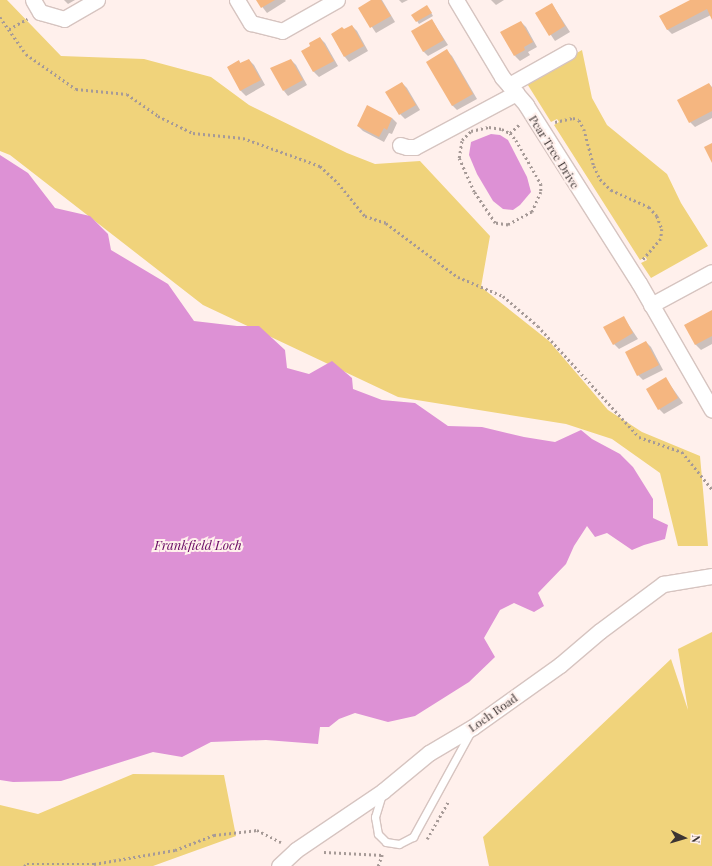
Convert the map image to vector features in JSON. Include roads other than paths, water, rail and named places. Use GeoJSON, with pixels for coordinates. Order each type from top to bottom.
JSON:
{"type":"FeatureCollection","features":[{"type":"Feature","properties":{"kind":"street"},"geometry":{"type":"LineString","coordinates":[[33,0],[40,12],[64,19],[97,0]]}},
{"type":"Feature","properties":{"kind":"street"},"geometry":{"type":"LineString","coordinates":[[238,0],[250,23],[282,31],[337,0]]}},
{"type":"Feature","properties":{"kind":"street","name":"Pear Tree Drive"},"geometry":{"type":"LineString","coordinates":[[456,0],[502,77],[526,105],[540,130],[630,270],[712,410]]}},
{"type":"Feature","properties":{"kind":"street"},"geometry":{"type":"LineString","coordinates":[[400,145],[415,147],[512,89],[568,52]]}},
{"type":"Feature","properties":{"kind":"street"},"geometry":{"type":"LineString","coordinates":[[651,305],[712,272]]}},
{"type":"Feature","properties":{"kind":"street","name":"Loch Road"},"geometry":{"type":"LineString","coordinates":[[279,866],[296,850],[383,792],[430,753],[473,727],[560,666],[600,630],[663,584],[712,576]]}},
{"type":"Feature","properties":{"kind":"lane"},"geometry":{"type":"LineString","coordinates":[[383,792],[375,817],[378,834],[386,842],[399,844],[413,837],[473,727]]}},
{"type":"Feature","properties":{"kind":"water"},"geometry":{"type":"Polygon","coordinates":[[[491,134],[500,135],[508,140],[527,177],[531,192],[520,205],[513,210],[503,209],[493,201],[477,174],[469,155],[471,142],[491,134]]]}},
{"type":"Feature","properties":{"kind":"water","name":"Frankfield Loch"},"geometry":{"type":"Polygon","coordinates":[[[0,155],[28,173],[55,208],[90,216],[108,234],[111,250],[168,284],[194,321],[237,326],[259,326],[285,350],[287,368],[309,374],[332,361],[352,378],[353,389],[382,400],[415,403],[448,426],[482,427],[524,437],[555,442],[581,430],[592,439],[620,454],[633,467],[653,499],[653,518],[668,525],[665,539],[632,550],[607,533],[595,537],[587,526],[574,546],[566,564],[538,593],[544,606],[534,612],[514,603],[500,610],[484,638],[495,657],[469,682],[415,716],[388,722],[355,713],[339,719],[329,727],[320,727],[318,744],[266,740],[211,742],[182,757],[153,752],[61,781],[13,782],[0,780],[0,155]]]}}]}
